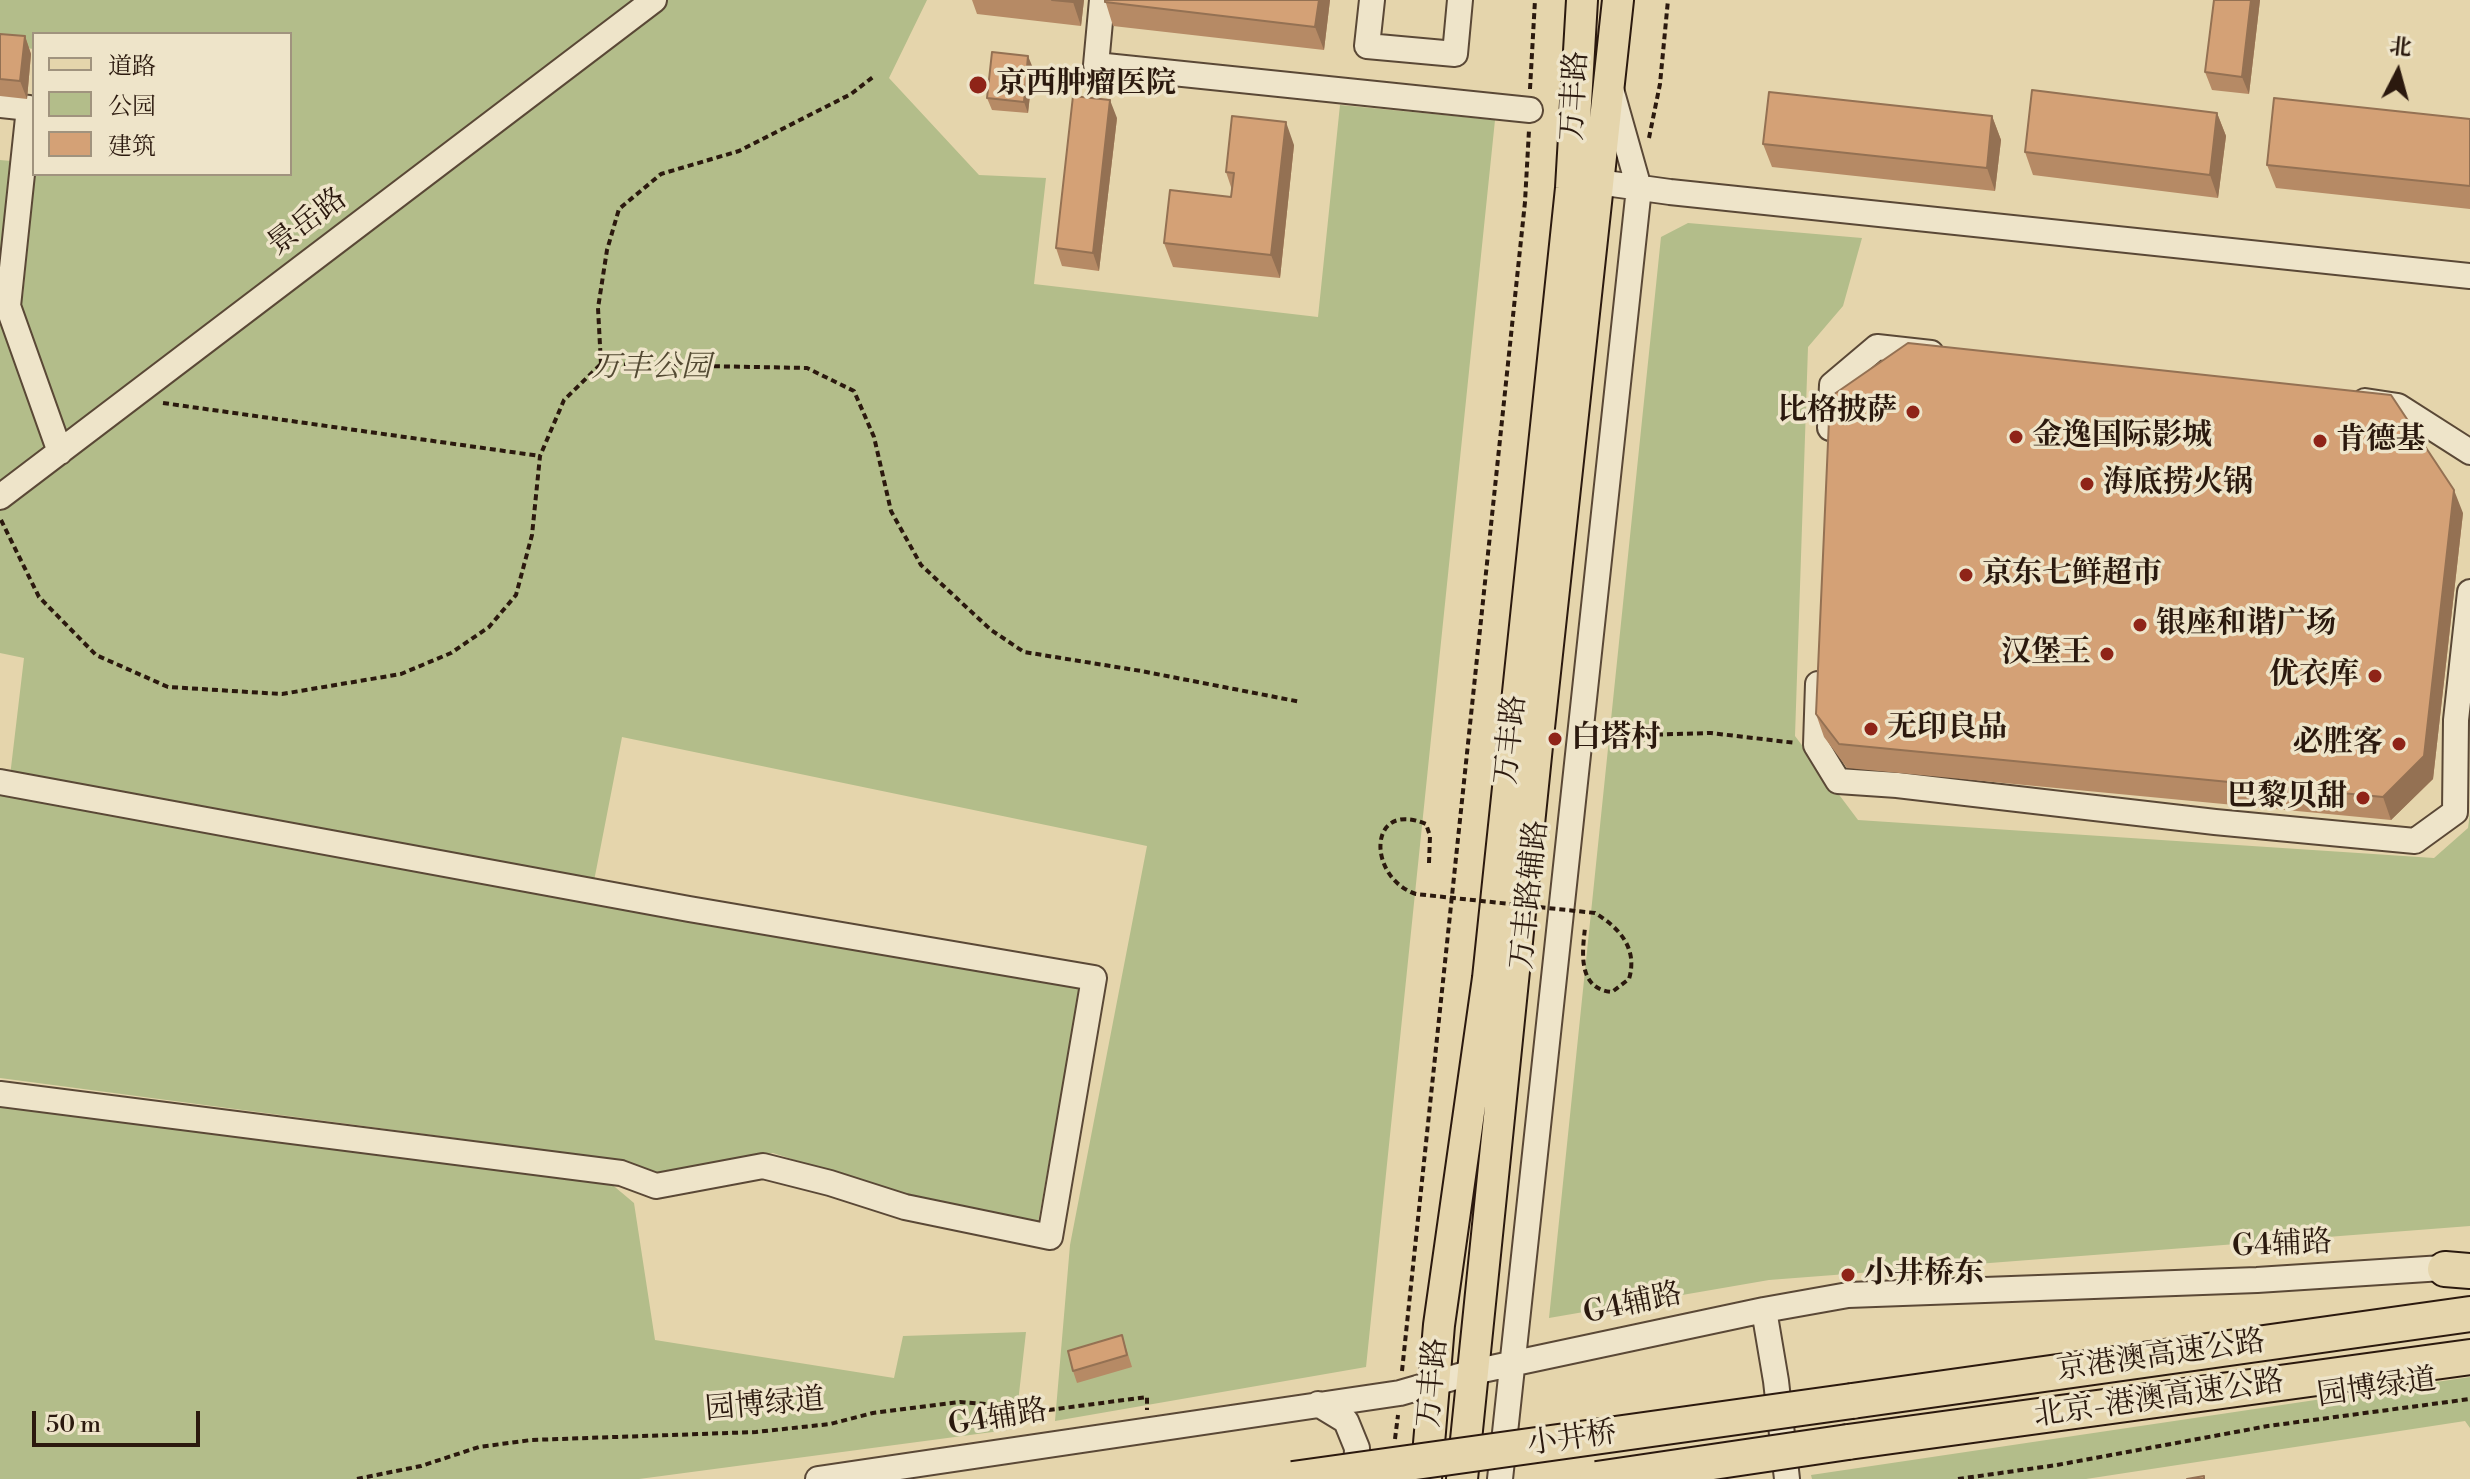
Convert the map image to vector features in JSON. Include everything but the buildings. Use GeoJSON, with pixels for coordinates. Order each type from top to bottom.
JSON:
{"type":"FeatureCollection","features":[{"type":"Feature","properties":{"kind":"highway","name":"京港澳高速公路"},"geometry":{"type":"LineString","coordinates":[[1852,1401],[2470,1314]]}},
{"type":"Feature","properties":{"kind":"highway","name":"北京-港澳高速公路"},"geometry":{"type":"LineString","coordinates":[[1848,1442],[2470,1357]]}},
{"type":"Feature","properties":{"kind":"highway","name":"小井桥"},"geometry":{"type":"LineString","coordinates":[[1293,1479],[1852,1401]]}},
{"type":"Feature","properties":{"kind":"highway","name":"小井桥"},"geometry":{"type":"LineString","coordinates":[[1597,1479],[1848,1442]]}},
{"type":"Feature","properties":{"kind":"main road","name":"万丰路"},"geometry":{"type":"LineString","coordinates":[[1426,1479],[1439,1325],[1488,978],[1571,188],[1582,0]]}},
{"type":"Feature","properties":{"kind":"main road","name":"万丰路"},"geometry":{"type":"LineString","coordinates":[[1462,1479],[1618,0]]}},
{"type":"Feature","properties":{"kind":"street","name":"景岳路"},"geometry":{"type":"LineString","coordinates":[[0,497],[654,0]]}},
{"type":"Feature","properties":{"kind":"street"},"geometry":{"type":"LineString","coordinates":[[1102,0],[1096,65],[1530,110]]}},
{"type":"Feature","properties":{"kind":"street"},"geometry":{"type":"LineString","coordinates":[[1372,0],[1367,46],[1455,54],[1460,0]]}},
{"type":"Feature","properties":{"kind":"street","name":"万丰路辅路"},"geometry":{"type":"LineString","coordinates":[[1500,1479],[1639,188],[1609,82]]}},
{"type":"Feature","properties":{"kind":"street"},"geometry":{"type":"LineString","coordinates":[[0,105],[29,108],[8,306],[60,452]]}},
{"type":"Feature","properties":{"kind":"street"},"geometry":{"type":"LineString","coordinates":[[1598,182],[2470,276]]}},
{"type":"Feature","properties":{"kind":"street"},"geometry":{"type":"LineString","coordinates":[[1829,447],[1832,385],[1877,347],[1957,356]]}},
{"type":"Feature","properties":{"kind":"street"},"geometry":{"type":"LineString","coordinates":[[2339,397],[2398,406],[2470,452]]}},
{"type":"Feature","properties":{"kind":"street"},"geometry":{"type":"LineString","coordinates":[[1819,667],[1816,745],[1838,781],[2415,841],[2455,812],[2470,592]]}},
{"type":"Feature","properties":{"kind":"street"},"geometry":{"type":"LineString","coordinates":[[0,782],[673,906],[1094,978],[1050,1237],[905,1207],[763,1166],[656,1186],[621,1173],[0,1094]]}},
{"type":"Feature","properties":{"kind":"street","name":"G4辅路"},"geometry":{"type":"LineString","coordinates":[[818,1479],[1400,1393],[1473,1372],[1848,1295],[2257,1280],[2462,1268]]}},
{"type":"Feature","properties":{"kind":"street"},"geometry":{"type":"LineString","coordinates":[[1764,1310],[1787,1479]]}},
{"type":"Feature","properties":{"kind":"street"},"geometry":{"type":"LineString","coordinates":[[1318,1404],[1346,1421],[1357,1448],[1356,1479]]}},
{"type":"Feature","properties":{"kind":"path","name":"万丰路"},"geometry":{"type":"LineString","coordinates":[[1394,1450],[1525,202],[1535,0]]}},
{"type":"Feature","properties":{"kind":"path"},"geometry":{"type":"LineString","coordinates":[[1648,143],[1660,84],[1668,0]]}},
{"type":"Feature","properties":{"kind":"path"},"geometry":{"type":"LineString","coordinates":[[601,364],[598,308],[607,250],[619,209],[661,174],[739,151],[851,94],[873,77]]}},
{"type":"Feature","properties":{"kind":"path"},"geometry":{"type":"LineString","coordinates":[[0,518],[39,597],[96,655],[168,687],[282,694],[401,674],[451,653],[489,627],[516,595],[532,535],[540,456],[564,400],[601,364],[807,368],[854,391],[874,437],[891,511],[921,565],[991,630],[1024,652],[1301,702]]}},
{"type":"Feature","properties":{"kind":"path"},"geometry":{"type":"LineString","coordinates":[[131,398],[540,456]]}},
{"type":"Feature","properties":{"kind":"path"},"geometry":{"type":"LineString","coordinates":[[1607,736],[1711,733],[1816,745]]}},
{"type":"Feature","properties":{"kind":"path"},"geometry":{"type":"LineString","coordinates":[[1429,863],[1430,836],[1426,824],[1411,818],[1390,824],[1381,836],[1378,851],[1391,878],[1401,889],[1416,894],[1595,913],[1610,922],[1625,939],[1632,962],[1629,979],[1612,992],[1601,991],[1590,981],[1582,955],[1585,928]]}},
{"type":"Feature","properties":{"kind":"path","name":"园博绿道"},"geometry":{"type":"LineString","coordinates":[[357,1479],[421,1466],[479,1447],[531,1440],[756,1432],[830,1424],[873,1413],[960,1402],[1028,1407],[1041,1411],[1147,1397],[1146,1429]]}},
{"type":"Feature","properties":{"kind":"path","name":"园博绿道"},"geometry":{"type":"LineString","coordinates":[[1958,1479],[2057,1465],[2268,1426],[2470,1399]]}},
{"type":"Feature","properties":{"kind":"green space","name":"万丰公园"},"geometry":{"type":"Polygon","coordinates":[[[0,0],[927,0],[889,78],[979,175],[1046,178],[1034,284],[1318,317],[1340,105],[1495,120],[1366,1367],[1055,1421],[1070,1245],[1147,846],[622,737],[594,881],[10,776],[24,658],[0,653],[0,320],[8,306],[23,296],[35,176],[292,176],[292,32],[32,32],[32,49],[0,45],[0,0]]]}},
{"type":"Feature","properties":{"kind":"green space"},"geometry":{"type":"Polygon","coordinates":[[[0,160],[11,161],[0,268],[0,160]]]}},
{"type":"Feature","properties":{"kind":"green space"},"geometry":{"type":"Polygon","coordinates":[[[1688,223],[1862,238],[1843,306],[1808,347],[1795,736],[1858,820],[2434,858],[2468,828],[2470,813],[2470,1226],[1769,1280],[1549,1318],[1661,237],[1688,223]]]}},
{"type":"Feature","properties":{"kind":"green space"},"geometry":{"type":"Polygon","coordinates":[[[0,794],[1080,987],[1038,1223],[912,1198],[773,1153],[659,1174],[614,1159],[0,1078],[0,794]]]}},
{"type":"Feature","properties":{"kind":"green space"},"geometry":{"type":"Polygon","coordinates":[[[0,1102],[609,1182],[634,1203],[655,1340],[894,1378],[903,1336],[1026,1332],[1015,1429],[639,1479],[0,1479],[0,1102]]]}},
{"type":"Feature","properties":{"kind":"green space"},"geometry":{"type":"Polygon","coordinates":[[[2470,1377],[2470,1428],[2465,1421],[2086,1479],[1812,1479],[1811,1475],[2470,1377]]]}},
{"type":"Feature","properties":{"kind":"place","name":"京西肿瘤医院"},"geometry":{"type":"Point","coordinates":[978,85]}},
{"type":"Feature","properties":{"kind":"place","name":"比格披萨"},"geometry":{"type":"Point","coordinates":[1913,412]}},
{"type":"Feature","properties":{"kind":"place","name":"金逸国际影城"},"geometry":{"type":"Point","coordinates":[2016,437]}},
{"type":"Feature","properties":{"kind":"place","name":"肯德基"},"geometry":{"type":"Point","coordinates":[2320,441]}},
{"type":"Feature","properties":{"kind":"place","name":"海底捞火锅"},"geometry":{"type":"Point","coordinates":[2087,484]}},
{"type":"Feature","properties":{"kind":"place","name":"京东七鲜超市"},"geometry":{"type":"Point","coordinates":[1966,575]}},
{"type":"Feature","properties":{"kind":"place","name":"银座和谐广场"},"geometry":{"type":"Point","coordinates":[2140,625]}},
{"type":"Feature","properties":{"kind":"place","name":"汉堡王"},"geometry":{"type":"Point","coordinates":[2107,654]}},
{"type":"Feature","properties":{"kind":"place","name":"优衣库"},"geometry":{"type":"Point","coordinates":[2375,676]}},
{"type":"Feature","properties":{"kind":"place","name":"无印良品"},"geometry":{"type":"Point","coordinates":[1871,729]}},
{"type":"Feature","properties":{"kind":"place","name":"白塔村"},"geometry":{"type":"Point","coordinates":[1555,739]}},
{"type":"Feature","properties":{"kind":"place","name":"必胜客"},"geometry":{"type":"Point","coordinates":[2399,744]}},
{"type":"Feature","properties":{"kind":"place","name":"巴黎贝甜"},"geometry":{"type":"Point","coordinates":[2363,798]}},
{"type":"Feature","properties":{"kind":"place","name":"小井桥东"},"geometry":{"type":"Point","coordinates":[1848,1275]}}]}
